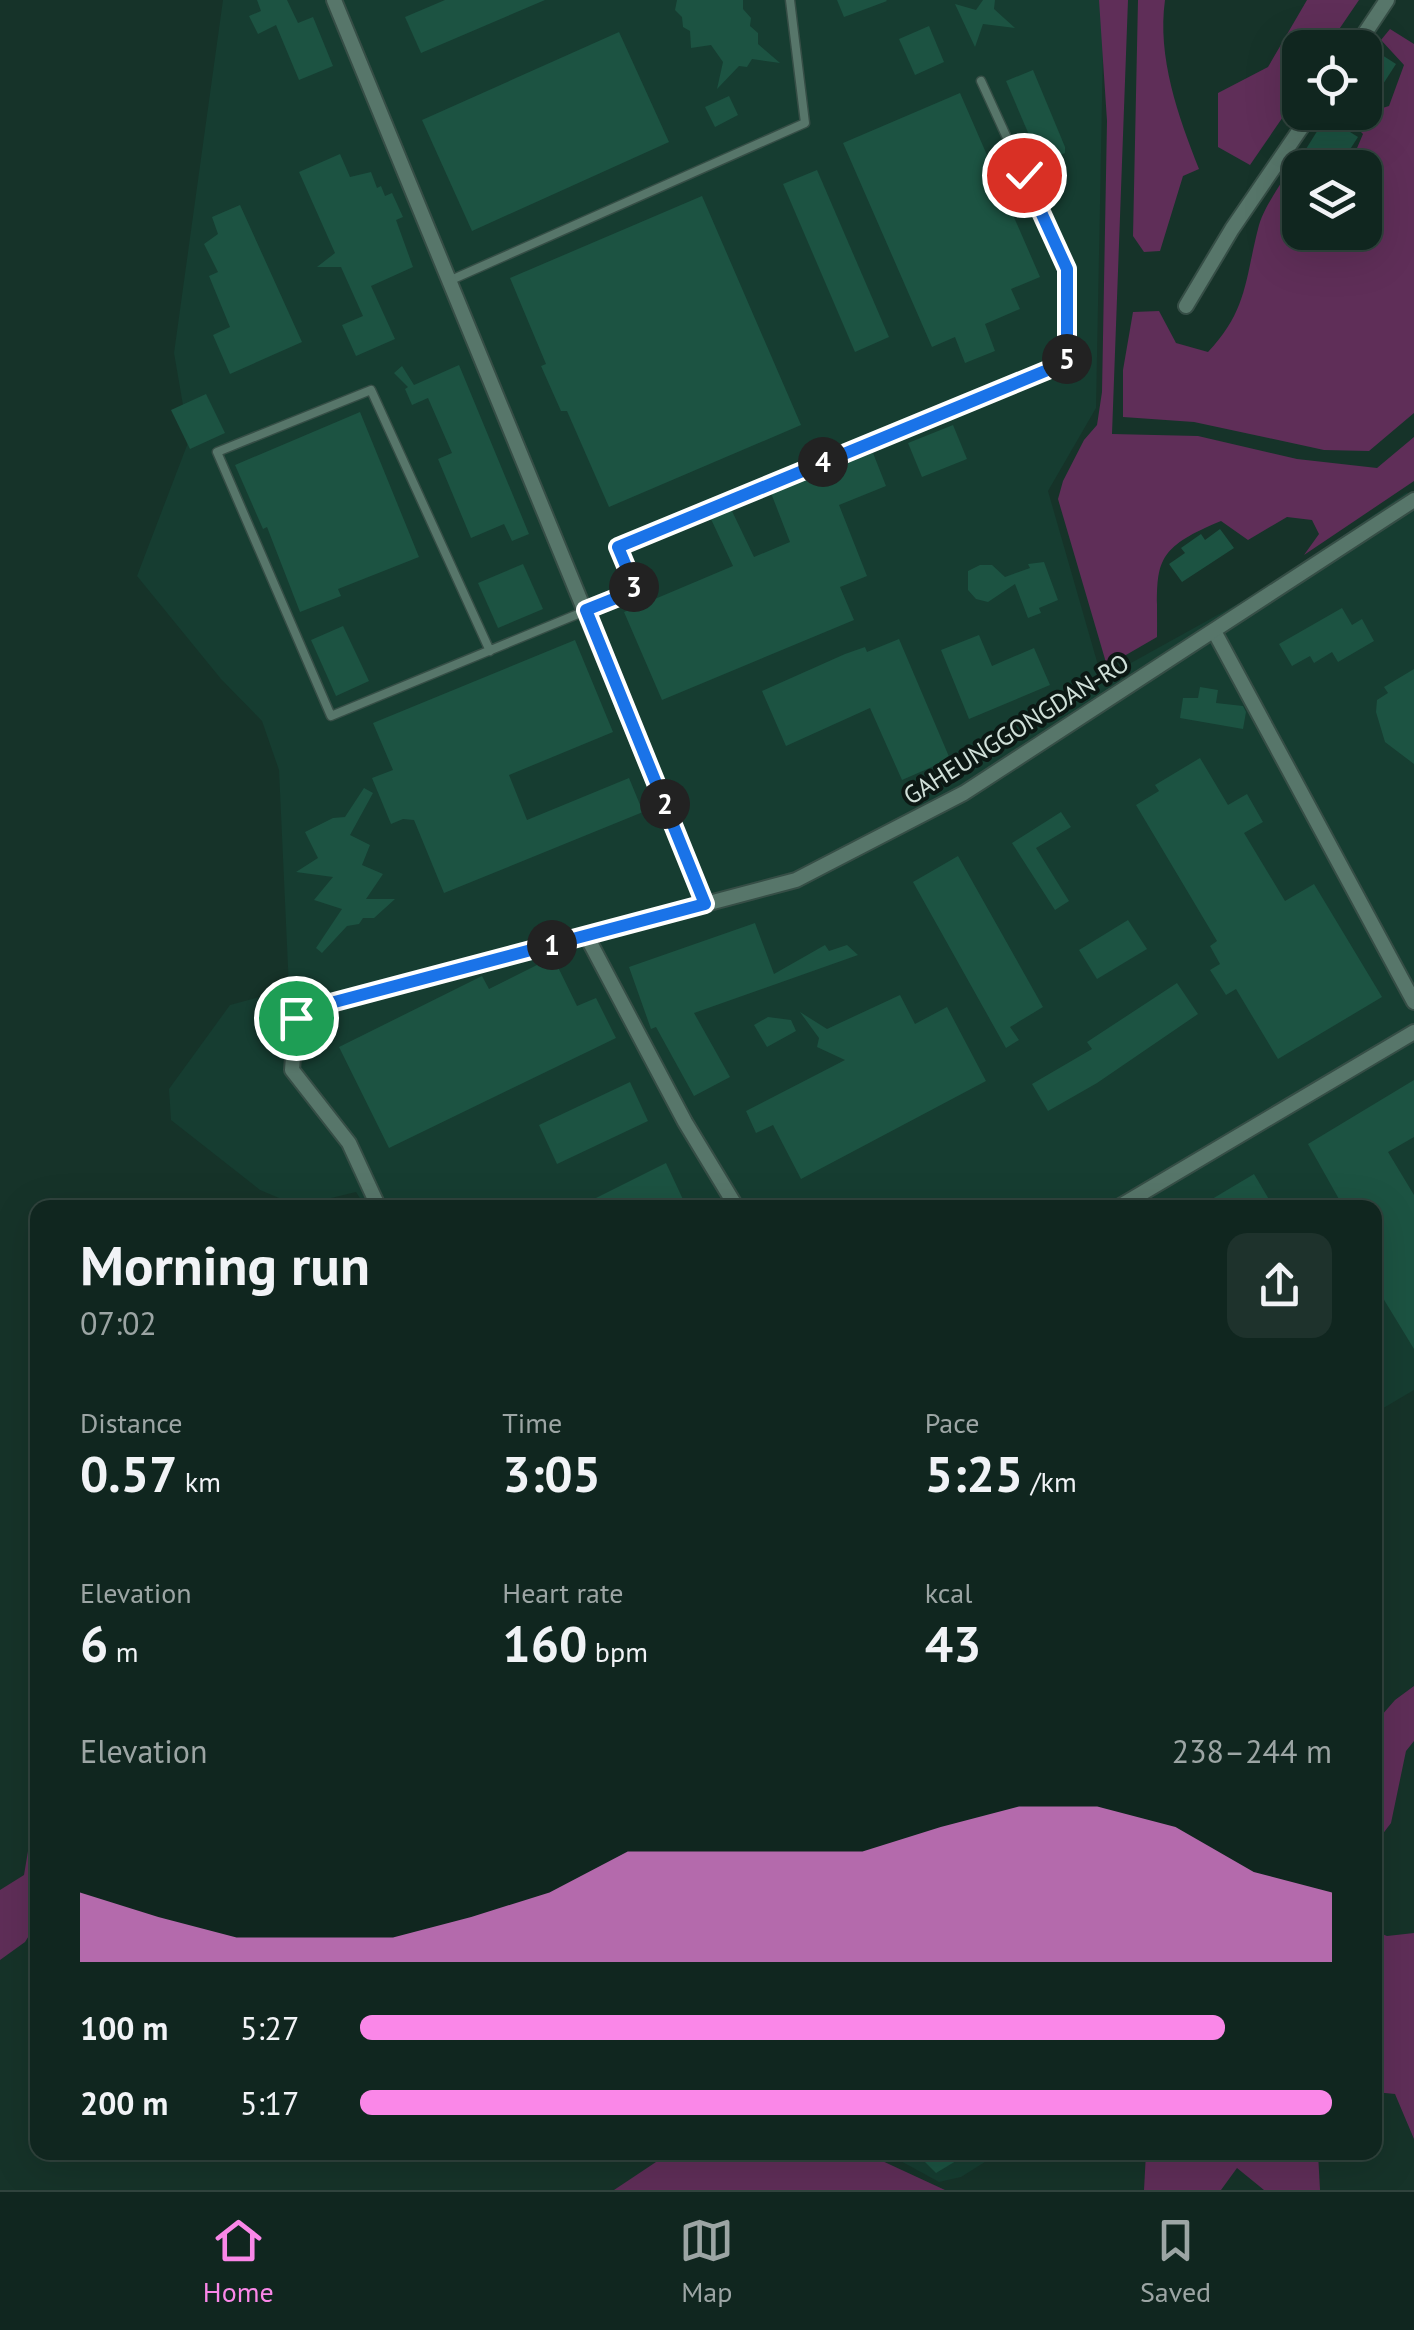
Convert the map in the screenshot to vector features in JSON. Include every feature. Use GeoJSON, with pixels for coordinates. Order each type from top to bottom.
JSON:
{"type":"FeatureCollection","features":[{"type":"Feature","properties":{"kind":"street"},"geometry":{"type":"LineString","coordinates":[[334,0],[705,904]]}},
{"type":"Feature","properties":{"kind":"street"},"geometry":{"type":"LineString","coordinates":[[1367,30],[1387,0]]}},
{"type":"Feature","properties":{"kind":"street"},"geometry":{"type":"LineString","coordinates":[[1186,306],[1300,130]]}},
{"type":"Feature","properties":{"kind":"street","name":"GAHEUNGGONGDAN-RO"},"geometry":{"type":"LineString","coordinates":[[375,1200],[350,1143],[292,1070],[296,1018],[327,1004],[796,880],[964,794],[1414,500]]}},
{"type":"Feature","properties":{"kind":"street"},"geometry":{"type":"LineString","coordinates":[[1214,630],[1414,1002]]}},
{"type":"Feature","properties":{"kind":"street"},"geometry":{"type":"LineString","coordinates":[[586,936],[685,1122],[732,1200]]}},
{"type":"Feature","properties":{"kind":"street"},"geometry":{"type":"LineString","coordinates":[[1130,1200],[1414,1032]]}},
{"type":"Feature","properties":{"kind":"lane"},"geometry":{"type":"LineString","coordinates":[[451,280],[805,124],[790,0]]}},
{"type":"Feature","properties":{"kind":"lane"},"geometry":{"type":"LineString","coordinates":[[490,650],[371,390],[217,452],[331,716],[636,590],[618,547],[1067,362],[1067,269],[981,82]]}},
{"type":"Feature","properties":{"kind":"shaded area"},"geometry":{"type":"Polygon","coordinates":[[[223,0],[1104,0],[1096,408],[1048,491],[1102,679],[1268,587],[1407,492],[1414,503],[1414,1390],[1382,1409],[1382,1200],[361,1200],[356,1192],[323,1200],[284,1200],[260,1190],[171,1120],[169,1089],[230,1005],[289,989],[279,770],[262,721],[221,679],[137,576],[189,440],[174,353],[223,0]]]}},
{"type":"Feature","properties":{"kind":"shaded area"},"geometry":{"type":"Polygon","coordinates":[[[1099,0],[1128,0],[1112,434],[1198,436],[1297,459],[1377,468],[1414,437],[1414,481],[1304,555],[1319,534],[1312,520],[1287,517],[1248,540],[1221,521],[1180,542],[1162,563],[1158,577],[1157,637],[1107,666],[1058,499],[1084,440],[1097,425],[1102,392],[1107,121],[1099,0]]]}},
{"type":"Feature","properties":{"kind":"shaded area"},"geometry":{"type":"Polygon","coordinates":[[[1138,0],[1165,0],[1167,65],[1199,169],[1183,176],[1160,251],[1144,252],[1133,236],[1138,0]]]}},
{"type":"Feature","properties":{"kind":"shaded area"},"geometry":{"type":"Polygon","coordinates":[[[1307,0],[1359,0],[1339,30],[1290,30],[1307,0]]]}},
{"type":"Feature","properties":{"kind":"shaded area"},"geometry":{"type":"Polygon","coordinates":[[[1390,29],[1414,44],[1414,413],[1369,451],[1324,450],[1194,422],[1123,417],[1123,370],[1133,312],[1159,311],[1176,343],[1208,352],[1238,309],[1260,221],[1282,181],[1282,250],[1382,250],[1382,150],[1356,150],[1363,134],[1359,130],[1382,130],[1382,108],[1389,106],[1404,65],[1382,39],[1390,29]]]}},
{"type":"Feature","properties":{"kind":"shaded area"},"geometry":{"type":"Polygon","coordinates":[[[1282,43],[1282,118],[1250,165],[1218,147],[1218,93],[1268,67],[1282,43]]]}},
{"type":"Feature","properties":{"kind":"shaded area"},"geometry":{"type":"Polygon","coordinates":[[[1414,1686],[1414,1741],[1406,1751],[1391,1823],[1382,1835],[1382,1715],[1414,1686]]]}},
{"type":"Feature","properties":{"kind":"shaded area"},"geometry":{"type":"Polygon","coordinates":[[[30,1839],[30,1934],[0,1960],[0,1890],[24,1875],[30,1839]]]}},
{"type":"Feature","properties":{"kind":"shaded area"},"geometry":{"type":"Polygon","coordinates":[[[1414,1933],[1414,2139],[1395,2094],[1382,2093],[1382,1934],[1414,1933]]]}},
{"type":"Feature","properties":{"kind":"shaded area"},"geometry":{"type":"Polygon","coordinates":[[[659,2160],[880,2160],[945,2190],[614,2190],[659,2160]]]}},
{"type":"Feature","properties":{"kind":"shaded area"},"geometry":{"type":"Polygon","coordinates":[[[899,2160],[988,2160],[961,2177],[939,2182],[899,2160]]]}},
{"type":"Feature","properties":{"kind":"shaded area"},"geometry":{"type":"Polygon","coordinates":[[[1146,2160],[1318,2160],[1320,2190],[1264,2190],[1237,2168],[1221,2190],[1144,2190],[1146,2160]]]}},
{"type":"Feature","properties":{"kind":"building"},"geometry":{"type":"Polygon","coordinates":[[[257,0],[287,0],[298,23],[313,17],[333,66],[299,80],[276,25],[258,34],[249,16],[261,11],[257,0]]]}},
{"type":"Feature","properties":{"kind":"building"},"geometry":{"type":"Polygon","coordinates":[[[445,0],[545,0],[421,53],[405,17],[445,0]]]}},
{"type":"Feature","properties":{"kind":"building"},"geometry":{"type":"Polygon","coordinates":[[[677,0],[743,0],[743,9],[751,18],[750,26],[758,33],[758,44],[780,63],[752,59],[747,67],[739,66],[717,89],[723,62],[711,45],[691,48],[690,31],[683,27],[682,17],[675,10],[677,0]]]}},
{"type":"Feature","properties":{"kind":"building"},"geometry":{"type":"Polygon","coordinates":[[[837,0],[886,0],[887,1],[844,17],[837,0]]]}},
{"type":"Feature","properties":{"kind":"building"},"geometry":{"type":"Polygon","coordinates":[[[983,0],[995,0],[994,9],[1015,28],[983,24],[975,47],[955,4],[976,10],[983,0]]]}},
{"type":"Feature","properties":{"kind":"building"},"geometry":{"type":"Polygon","coordinates":[[[929,26],[944,62],[915,75],[899,39],[929,26]]]}},
{"type":"Feature","properties":{"kind":"building"},"geometry":{"type":"Polygon","coordinates":[[[619,32],[669,142],[472,231],[422,120],[619,32]]]}},
{"type":"Feature","properties":{"kind":"building"},"geometry":{"type":"Polygon","coordinates":[[[1382,55],[1396,64],[1382,86],[1382,55]]]}},
{"type":"Feature","properties":{"kind":"building"},"geometry":{"type":"Polygon","coordinates":[[[1033,70],[1065,147],[1065,153],[1041,163],[1006,81],[1033,70]]]}},
{"type":"Feature","properties":{"kind":"building"},"geometry":{"type":"Polygon","coordinates":[[[960,93],[1040,277],[1011,289],[1020,309],[985,324],[995,351],[965,363],[955,337],[932,347],[843,143],[960,93]]]}},
{"type":"Feature","properties":{"kind":"building"},"geometry":{"type":"Polygon","coordinates":[[[729,96],[738,115],[715,127],[705,107],[729,96]]]}},
{"type":"Feature","properties":{"kind":"building"},"geometry":{"type":"Polygon","coordinates":[[[1318,130],[1347,130],[1358,137],[1350,150],[1305,150],[1318,130]]]}},
{"type":"Feature","properties":{"kind":"building"},"geometry":{"type":"Polygon","coordinates":[[[340,154],[350,177],[371,172],[385,196],[392,193],[403,217],[396,220],[413,267],[371,286],[395,339],[356,356],[342,325],[363,316],[341,267],[317,267],[335,253],[299,172],[340,154]]]}},
{"type":"Feature","properties":{"kind":"building"},"geometry":{"type":"Polygon","coordinates":[[[817,170],[889,337],[855,352],[783,184],[817,170]]]}},
{"type":"Feature","properties":{"kind":"building"},"geometry":{"type":"Polygon","coordinates":[[[702,196],[801,425],[609,507],[567,411],[561,411],[541,366],[546,364],[510,278],[702,196]]]}},
{"type":"Feature","properties":{"kind":"building"},"geometry":{"type":"Polygon","coordinates":[[[240,205],[302,342],[230,374],[213,335],[230,327],[209,276],[218,272],[204,244],[218,234],[212,217],[240,205]]]}},
{"type":"Feature","properties":{"kind":"building"},"geometry":{"type":"Polygon","coordinates":[[[459,365],[529,534],[512,541],[504,524],[471,538],[438,459],[452,453],[428,398],[412,405],[405,389],[408,387],[394,373],[402,366],[414,385],[459,365]]]}},
{"type":"Feature","properties":{"kind":"building"},"geometry":{"type":"Polygon","coordinates":[[[206,394],[225,433],[190,449],[171,410],[206,394]]]}},
{"type":"Feature","properties":{"kind":"building"},"geometry":{"type":"Polygon","coordinates":[[[360,412],[419,557],[338,589],[341,596],[300,612],[267,527],[263,529],[235,465],[360,412]]]}},
{"type":"Feature","properties":{"kind":"building"},"geometry":{"type":"Polygon","coordinates":[[[953,425],[967,459],[922,477],[908,443],[953,425]]]}},
{"type":"Feature","properties":{"kind":"building"},"geometry":{"type":"Polygon","coordinates":[[[873,453],[886,486],[839,505],[867,576],[840,587],[854,620],[662,700],[624,612],[733,566],[710,517],[731,509],[754,557],[790,542],[771,493],[873,453]]]}},
{"type":"Feature","properties":{"kind":"building"},"geometry":{"type":"Polygon","coordinates":[[[1220,529],[1234,548],[1182,582],[1169,564],[1185,553],[1181,548],[1201,534],[1205,540],[1220,529]]]}},
{"type":"Feature","properties":{"kind":"building"},"geometry":{"type":"Polygon","coordinates":[[[1044,562],[1058,600],[1028,618],[1015,584],[988,602],[976,599],[968,590],[968,571],[980,565],[992,565],[1005,577],[1030,568],[1028,564],[1044,562]]]}},
{"type":"Feature","properties":{"kind":"building"},"geometry":{"type":"Polygon","coordinates":[[[523,564],[543,609],[498,628],[478,583],[523,564]]]}},
{"type":"Feature","properties":{"kind":"building"},"geometry":{"type":"Polygon","coordinates":[[[1342,608],[1352,625],[1362,619],[1374,641],[1338,662],[1332,652],[1314,663],[1310,656],[1292,666],[1279,644],[1342,608]]]}},
{"type":"Feature","properties":{"kind":"building"},"geometry":{"type":"Polygon","coordinates":[[[343,626],[369,681],[336,696],[311,640],[343,626]]]}},
{"type":"Feature","properties":{"kind":"building"},"geometry":{"type":"Polygon","coordinates":[[[979,635],[992,666],[1034,648],[1050,685],[969,719],[941,650],[979,635]]]}},
{"type":"Feature","properties":{"kind":"building"},"geometry":{"type":"Polygon","coordinates":[[[899,639],[950,759],[902,780],[870,708],[786,746],[762,691],[845,654],[865,647],[867,652],[899,639]]]}},
{"type":"Feature","properties":{"kind":"building"},"geometry":{"type":"Polygon","coordinates":[[[575,640],[613,732],[509,775],[527,820],[629,778],[643,812],[444,893],[414,820],[391,824],[372,778],[393,770],[373,723],[575,640]]]}},
{"type":"Feature","properties":{"kind":"building"},"geometry":{"type":"Polygon","coordinates":[[[1414,669],[1414,764],[1385,742],[1376,712],[1377,700],[1388,693],[1384,687],[1414,669]]]}},
{"type":"Feature","properties":{"kind":"building"},"geometry":{"type":"Polygon","coordinates":[[[1200,687],[1218,690],[1216,703],[1243,706],[1243,729],[1180,718],[1183,698],[1198,698],[1200,687]]]}},
{"type":"Feature","properties":{"kind":"building"},"geometry":{"type":"Polygon","coordinates":[[[1200,758],[1228,805],[1247,794],[1263,822],[1244,833],[1285,901],[1314,884],[1382,997],[1278,1059],[1236,989],[1226,995],[1210,970],[1220,964],[1210,946],[1217,941],[1136,805],[1159,791],[1155,785],[1200,758]]]}},
{"type":"Feature","properties":{"kind":"building"},"geometry":{"type":"Polygon","coordinates":[[[364,788],[373,793],[350,835],[370,845],[362,865],[383,874],[366,899],[395,899],[374,918],[363,918],[359,924],[347,926],[322,953],[316,948],[342,909],[314,900],[333,877],[296,872],[318,858],[305,832],[333,818],[345,817],[364,788]]]}},
{"type":"Feature","properties":{"kind":"building"},"geometry":{"type":"Polygon","coordinates":[[[1061,812],[1071,827],[1036,848],[1069,901],[1055,910],[1012,843],[1061,812]]]}},
{"type":"Feature","properties":{"kind":"building"},"geometry":{"type":"Polygon","coordinates":[[[958,856],[1043,1007],[1010,1027],[1019,1040],[1006,1048],[913,882],[958,856]]]}},
{"type":"Feature","properties":{"kind":"building"},"geometry":{"type":"Polygon","coordinates":[[[1128,920],[1147,949],[1097,979],[1079,950],[1128,920]]]}},
{"type":"Feature","properties":{"kind":"building"},"geometry":{"type":"Polygon","coordinates":[[[755,923],[774,974],[825,945],[829,951],[847,945],[858,955],[694,1013],[730,1077],[694,1096],[656,1027],[651,1029],[629,967],[755,923]]]}},
{"type":"Feature","properties":{"kind":"building"},"geometry":{"type":"Polygon","coordinates":[[[553,957],[577,1006],[596,998],[616,1038],[389,1148],[339,1047],[482,976],[489,989],[553,957]]]}},
{"type":"Feature","properties":{"kind":"building"},"geometry":{"type":"Polygon","coordinates":[[[1177,983],[1198,1014],[1097,1083],[1048,1111],[1032,1084],[1092,1049],[1087,1042],[1177,983]]]}},
{"type":"Feature","properties":{"kind":"building"},"geometry":{"type":"Polygon","coordinates":[[[900,995],[915,1024],[947,1007],[986,1081],[801,1179],[773,1125],[756,1133],[746,1111],[845,1060],[817,1047],[819,1038],[800,1012],[827,1029],[900,995]]]}},
{"type":"Feature","properties":{"kind":"building"},"geometry":{"type":"Polygon","coordinates":[[[768,1017],[791,1020],[796,1031],[767,1047],[754,1025],[768,1017]]]}},
{"type":"Feature","properties":{"kind":"building"},"geometry":{"type":"Polygon","coordinates":[[[1414,1080],[1414,1137],[1388,1152],[1414,1195],[1414,1349],[1382,1296],[1382,1200],[1340,1200],[1308,1144],[1414,1080]]]}},
{"type":"Feature","properties":{"kind":"building"},"geometry":{"type":"Polygon","coordinates":[[[630,1082],[648,1121],[557,1164],[539,1125],[630,1082]]]}},
{"type":"Feature","properties":{"kind":"building"},"geometry":{"type":"Polygon","coordinates":[[[666,1163],[683,1200],[592,1200],[666,1163]]]}},
{"type":"Feature","properties":{"kind":"building"},"geometry":{"type":"Polygon","coordinates":[[[1254,1174],[1269,1200],[1210,1200],[1254,1174]]]}},
{"type":"Feature","properties":{"kind":"building"},"geometry":{"type":"Polygon","coordinates":[[[923,2160],[958,2160],[936,2173],[923,2160]]]}},
{"type":"Feature","properties":{"kind":"route"},"geometry":{"type":"LineString","coordinates":[[296,1018],[327,1004],[705,904],[586,610],[636,590],[618,547],[1067,362],[1067,269],[1024,175]]}}]}
